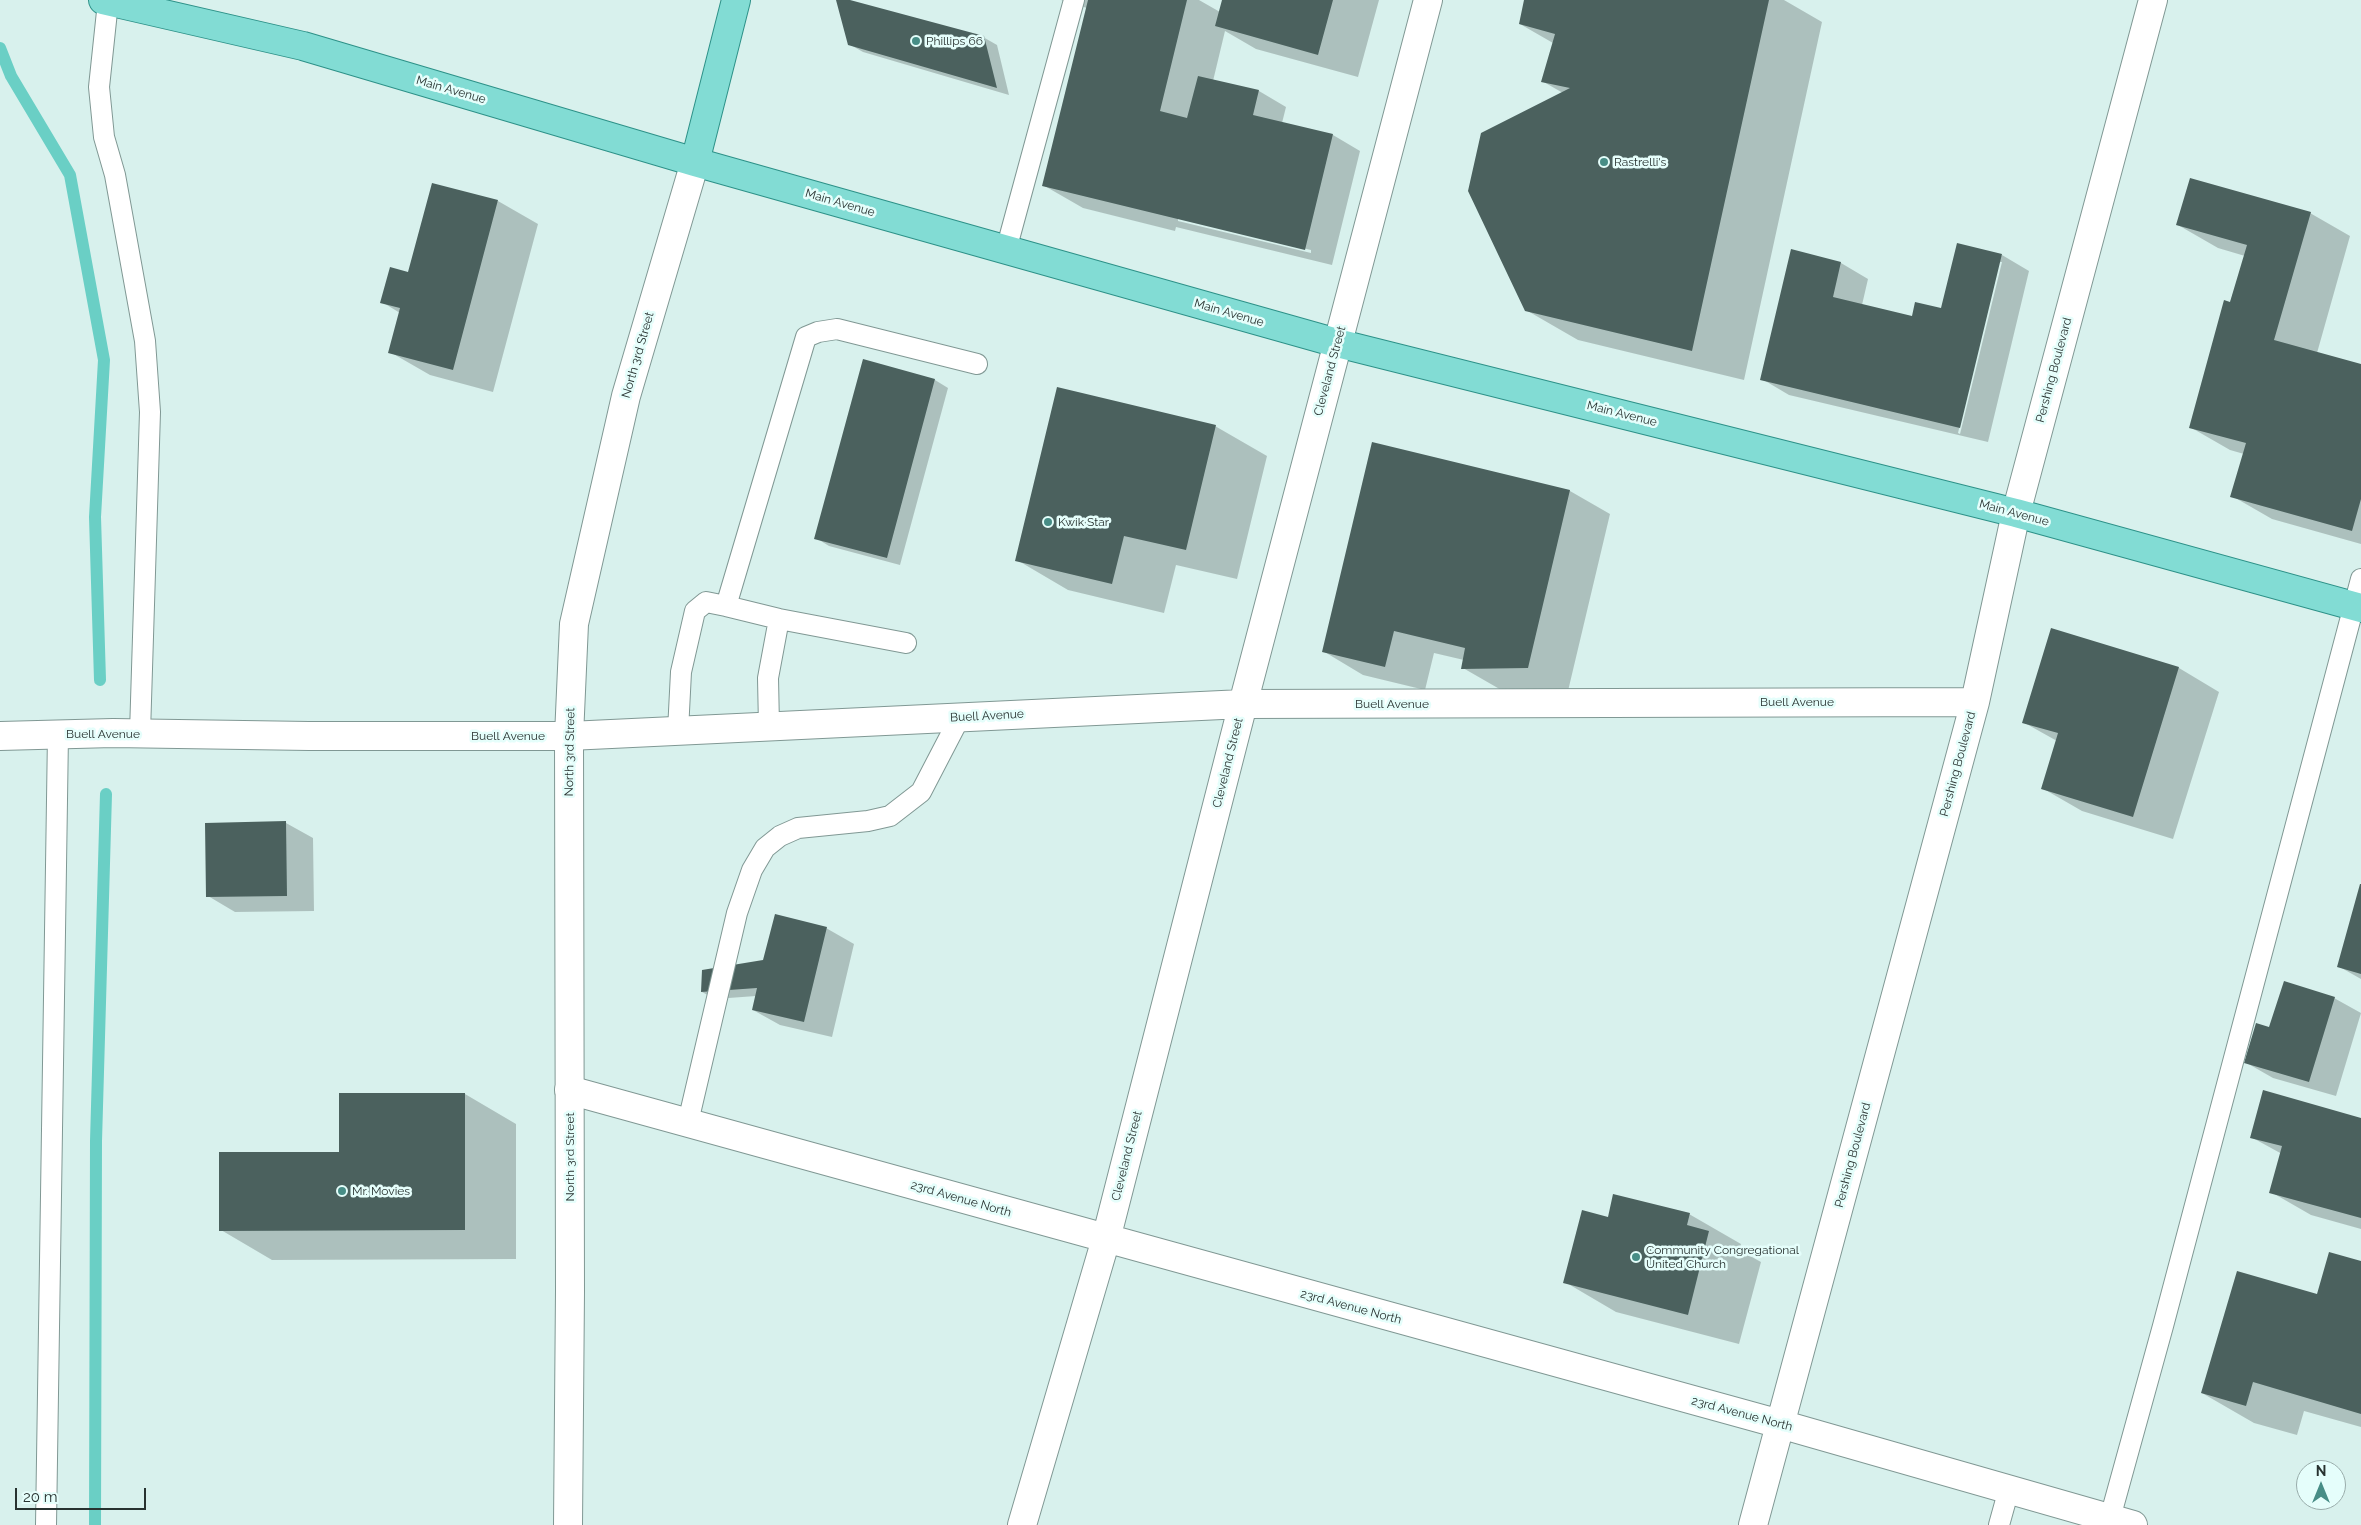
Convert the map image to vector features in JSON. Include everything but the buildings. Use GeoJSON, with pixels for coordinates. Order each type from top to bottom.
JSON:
{"type":"FeatureCollection","features":[{"type":"Feature","properties":{"kind":"main road","name":"North 3rd Street"},"geometry":{"type":"LineString","coordinates":[[695,162],[736,0]]}},
{"type":"Feature","properties":{"kind":"main road","name":"Main Avenue"},"geometry":{"type":"LineString","coordinates":[[105,1],[303,46],[695,162],[1337,343],[2016,513],[2358,607]]}},
{"type":"Feature","properties":{"kind":"street","name":"Cleveland Street"},"geometry":{"type":"LineString","coordinates":[[1022,1525],[1106,1239],[1243,704],[1428,0]]}},
{"type":"Feature","properties":{"kind":"street","name":"Pershing Boulevard"},"geometry":{"type":"LineString","coordinates":[[1753,1525],[1975,702],[2016,513],[2153,0]]}},
{"type":"Feature","properties":{"kind":"street","name":"North 3rd Street"},"geometry":{"type":"LineString","coordinates":[[568,1525],[569,736],[574,624],[626,396],[695,162]]}},
{"type":"Feature","properties":{"kind":"street","name":"Buell Avenue"},"geometry":{"type":"LineString","coordinates":[[0,736],[140,734],[569,736],[1243,704],[1975,702]]}},
{"type":"Feature","properties":{"kind":"street","name":"23rd Avenue North"},"geometry":{"type":"LineString","coordinates":[[569,1090],[1780,1424],[2121,1522]]}},
{"type":"Feature","properties":{"kind":"lane"},"geometry":{"type":"LineString","coordinates":[[1006,250],[1074,0]]}},
{"type":"Feature","properties":{"kind":"lane"},"geometry":{"type":"LineString","coordinates":[[105,1],[99,87],[104,137],[115,175],[144,341],[150,412],[140,734]]}},
{"type":"Feature","properties":{"kind":"lane"},"geometry":{"type":"LineString","coordinates":[[726,606],[806,337],[818,332],[837,329],[977,364]]}},
{"type":"Feature","properties":{"kind":"lane"},"geometry":{"type":"LineString","coordinates":[[2121,1522],[2358,607],[2361,579]]}},
{"type":"Feature","properties":{"kind":"lane"},"geometry":{"type":"LineString","coordinates":[[678,731],[681,672],[695,611],[706,602],[780,619],[906,643]]}},
{"type":"Feature","properties":{"kind":"lane"},"geometry":{"type":"LineString","coordinates":[[769,726],[768,678],[780,619]]}},
{"type":"Feature","properties":{"kind":"lane"},"geometry":{"type":"LineString","coordinates":[[688,1122],[737,913],[752,870],[765,848],[780,836],[798,828],[868,821],[890,816],[921,792],[960,718]]}},
{"type":"Feature","properties":{"kind":"lane"},"geometry":{"type":"LineString","coordinates":[[46,1525],[58,734]]}},
{"type":"Feature","properties":{"kind":"lane"},"geometry":{"type":"LineString","coordinates":[[1999,1525],[2009,1489]]}},
{"type":"Feature","properties":{"kind":"waterway"},"geometry":{"type":"LineString","coordinates":[[0,48],[11,76],[70,175],[104,360],[95,517],[100,680]]}},
{"type":"Feature","properties":{"kind":"waterway"},"geometry":{"type":"LineString","coordinates":[[95,1525],[96,1141],[106,794]]}},
{"type":"Feature","properties":{"kind":"place","name":"Phillips 66"},"geometry":{"type":"Point","coordinates":[916,41]}},
{"type":"Feature","properties":{"kind":"place","name":"Rastrelli's"},"geometry":{"type":"Point","coordinates":[1604,162]}},
{"type":"Feature","properties":{"kind":"place","name":"Kwik Star"},"geometry":{"type":"Point","coordinates":[1048,522]}},
{"type":"Feature","properties":{"kind":"place","name":"Mr. Movies"},"geometry":{"type":"Point","coordinates":[342,1191]}},
{"type":"Feature","properties":{"kind":"place","name":"Community Congregational United Church"},"geometry":{"type":"Point","coordinates":[1636,1257]}}]}
